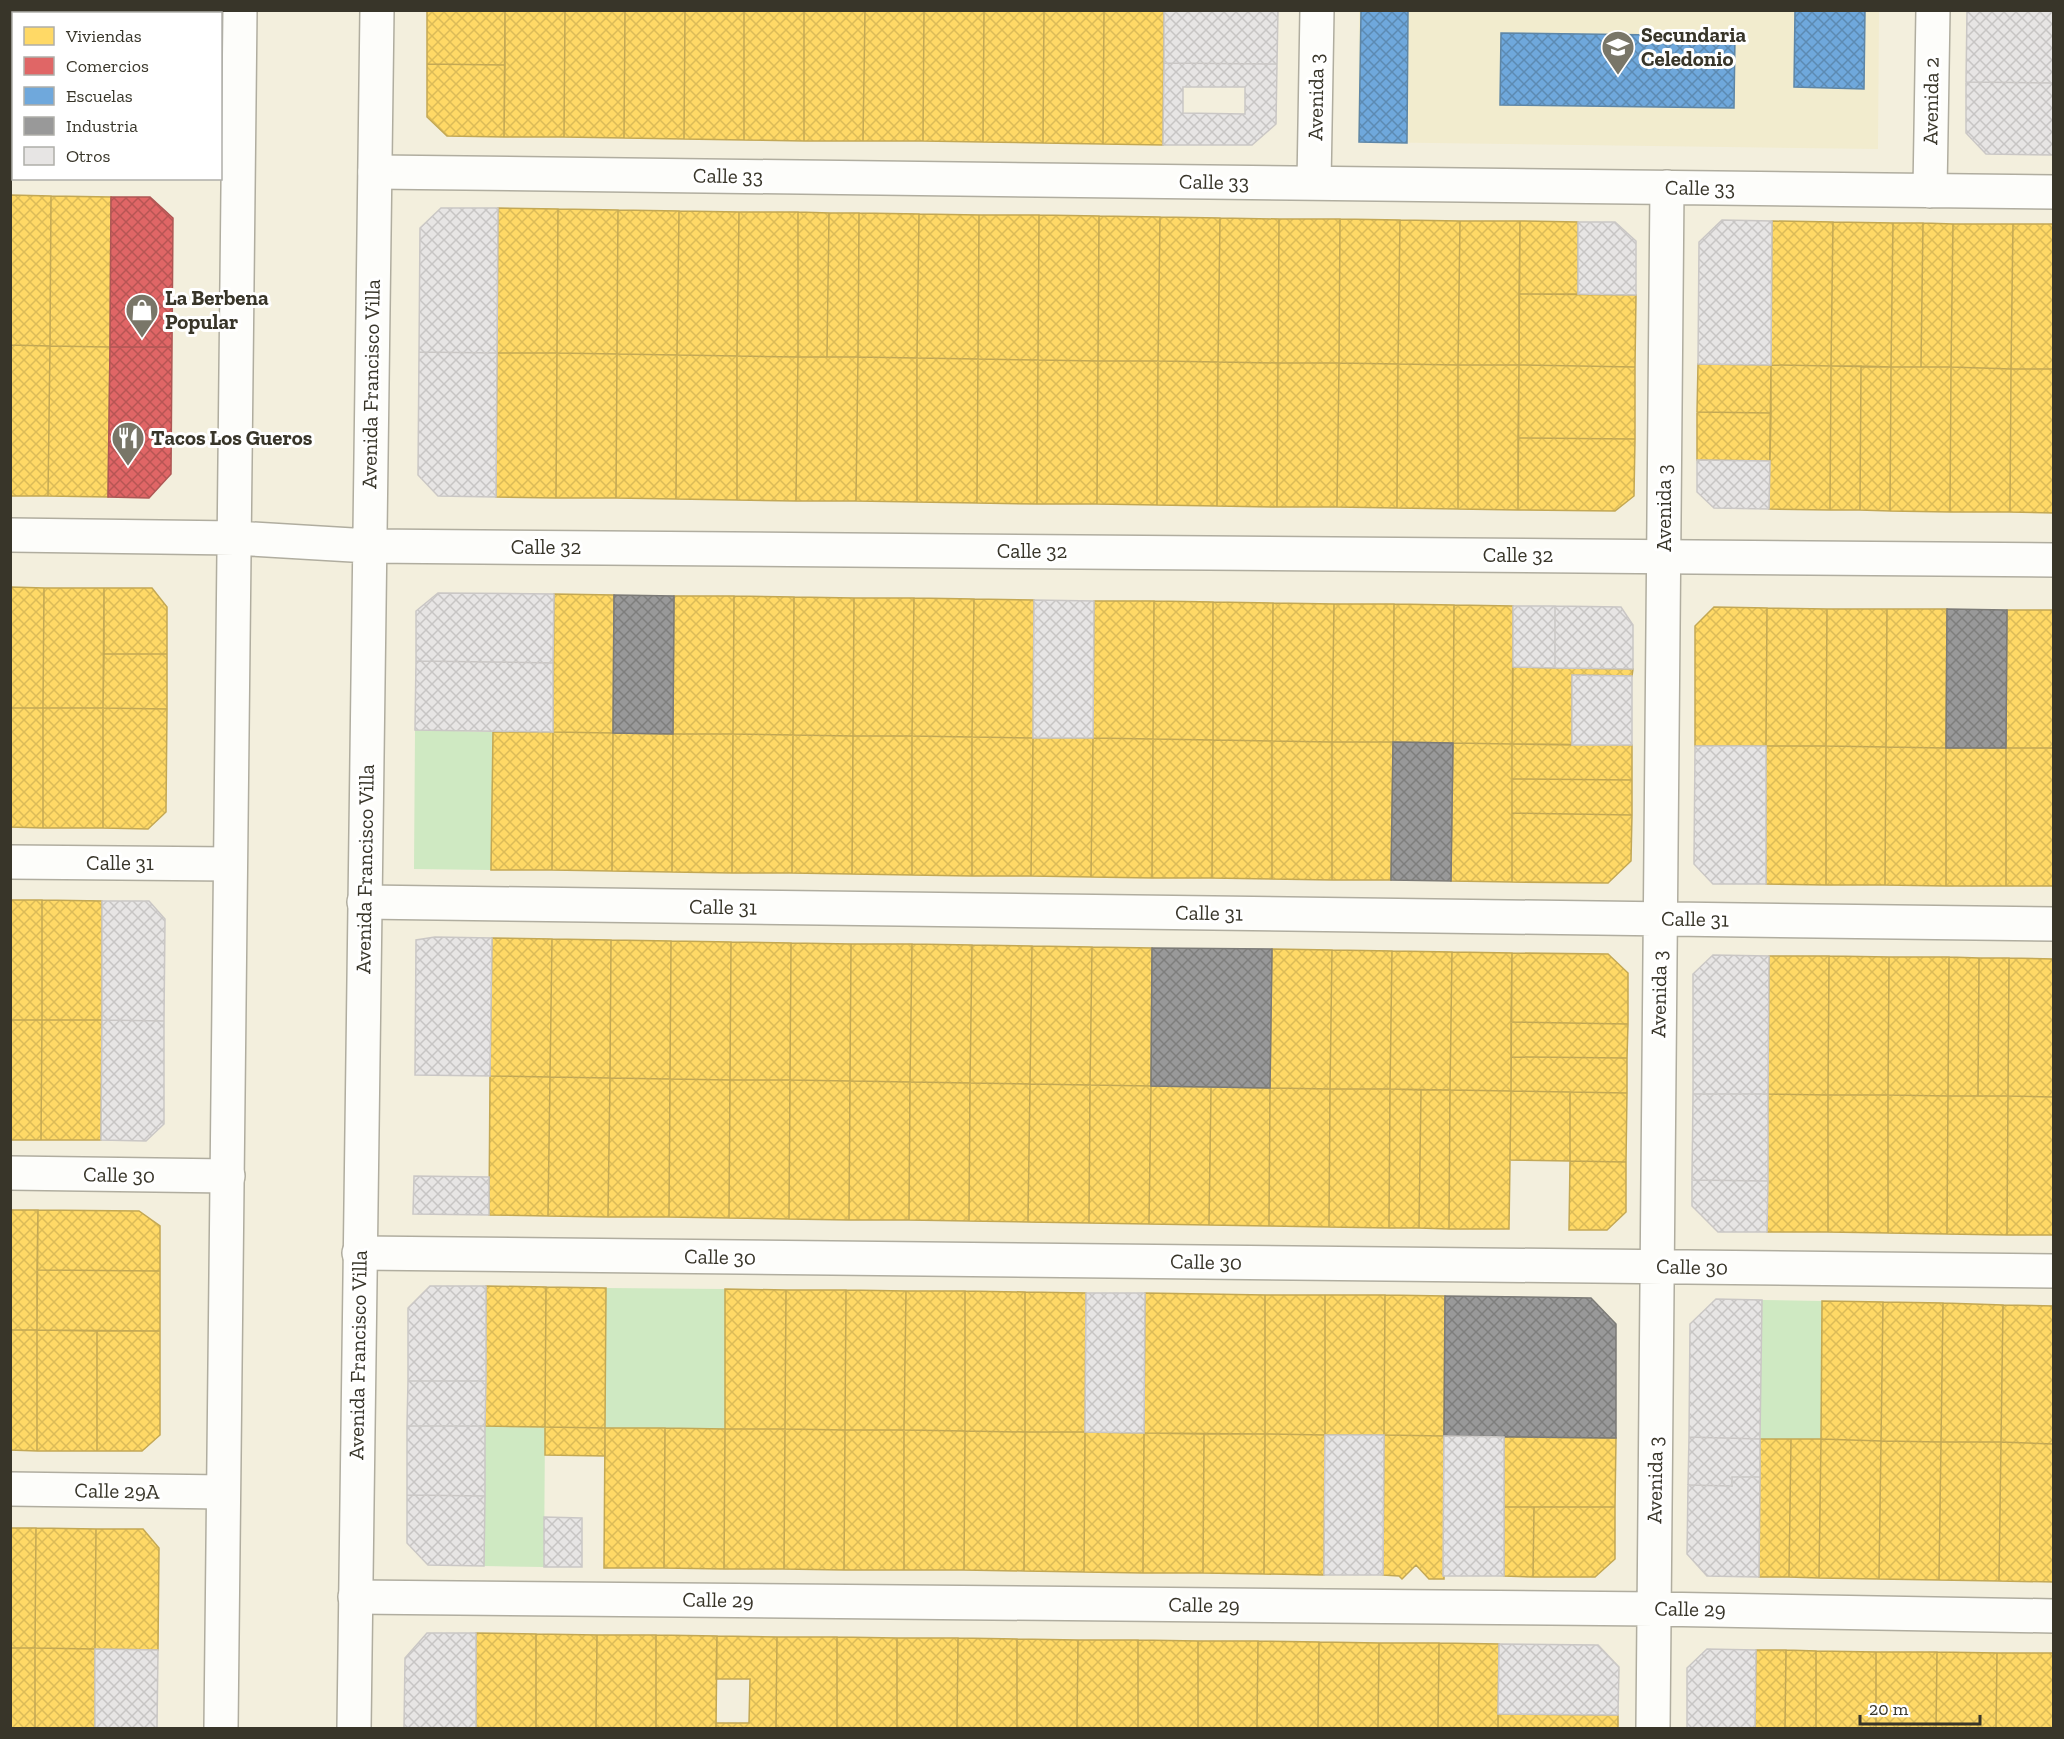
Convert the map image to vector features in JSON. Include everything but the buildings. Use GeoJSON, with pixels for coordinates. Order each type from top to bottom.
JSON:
{"type":"FeatureCollection","features":[{"type":"Feature","properties":{"kind":"street"},"geometry":{"type":"LineString","coordinates":[[221,1728],[235,538],[230,161],[240,10]]}},
{"type":"Feature","properties":{"kind":"street","name":"Avenida Francisco Villa"},"geometry":{"type":"LineString","coordinates":[[354,1728],[377,10]]}},
{"type":"Feature","properties":{"kind":"street","name":"Avenida 3"},"geometry":{"type":"LineString","coordinates":[[1314,183],[1317,10]]}},
{"type":"Feature","properties":{"kind":"street","name":"Avenida 2"},"geometry":{"type":"LineString","coordinates":[[1930,190],[1933,10]]}},
{"type":"Feature","properties":{"kind":"street","name":"Calle 33"},"geometry":{"type":"LineString","coordinates":[[375,171],[2054,192]]}},
{"type":"Feature","properties":{"kind":"street","name":"Avenida 3"},"geometry":{"type":"LineString","coordinates":[[1653,1728],[1667,187]]}},
{"type":"Feature","properties":{"kind":"street","name":"Calle 32"},"geometry":{"type":"LineString","coordinates":[[10,535],[235,538],[369,546],[2054,560]]}},
{"type":"Feature","properties":{"kind":"street","name":"Calle 31"},"geometry":{"type":"LineString","coordinates":[[10,862],[230,864]]}},
{"type":"Feature","properties":{"kind":"street","name":"Calle 31"},"geometry":{"type":"LineString","coordinates":[[364,902],[2054,924]]}},
{"type":"Feature","properties":{"kind":"street","name":"Calle 30"},"geometry":{"type":"LineString","coordinates":[[10,1173],[228,1176]]}},
{"type":"Feature","properties":{"kind":"street","name":"Calle 30"},"geometry":{"type":"LineString","coordinates":[[359,1253],[2054,1271]]}},
{"type":"Feature","properties":{"kind":"street","name":"Calle 29A"},"geometry":{"type":"LineString","coordinates":[[10,1489],[223,1492]]}},
{"type":"Feature","properties":{"kind":"street","name":"Calle 29"},"geometry":{"type":"LineString","coordinates":[[355,1597],[1654,1609],[2054,1616]]}},
{"type":"Feature","properties":{"kind":"shaded area","name":"Secundaria Celedonio"},"geometry":{"type":"Polygon","coordinates":[[[1359,11],[1879,11],[1878,149],[1358,142],[1359,11]]]}},
{"type":"Feature","properties":{"kind":"green space"},"geometry":{"type":"Polygon","coordinates":[[[415,730],[493,732],[491,870],[414,869],[415,730]]]}},
{"type":"Feature","properties":{"kind":"green space"},"geometry":{"type":"Polygon","coordinates":[[[606,1288],[725,1289],[725,1429],[605,1428],[606,1288]]]}},
{"type":"Feature","properties":{"kind":"green space"},"geometry":{"type":"Polygon","coordinates":[[[1762,1300],[1822,1301],[1821,1439],[1760,1439],[1762,1300]]]}},
{"type":"Feature","properties":{"kind":"green space"},"geometry":{"type":"Polygon","coordinates":[[[485,1426],[545,1427],[544,1567],[484,1566],[485,1426]]]}},
{"type":"Feature","properties":{"kind":"place","name":"Secundaria Celedonio"},"geometry":{"type":"Point","coordinates":[1618,76]}},
{"type":"Feature","properties":{"kind":"place","name":"La Berbena Popular"},"geometry":{"type":"Point","coordinates":[142,339]}},
{"type":"Feature","properties":{"kind":"place","name":"Tacos Los Gueros"},"geometry":{"type":"Point","coordinates":[128,467]}}]}
